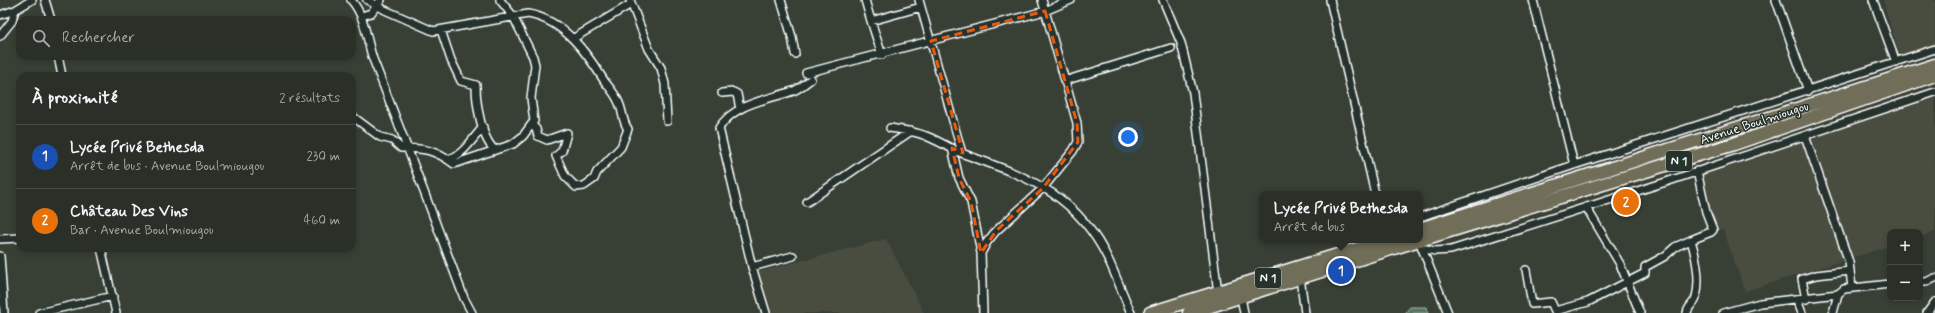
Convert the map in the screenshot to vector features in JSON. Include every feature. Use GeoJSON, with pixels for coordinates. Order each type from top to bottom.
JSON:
{"type":"FeatureCollection","features":[{"type":"Feature","properties":{"kind":"highway","name":"Avenue Boulmiougou"},"geometry":{"type":"LineString","coordinates":[[1423,228],[1935,65]]}},
{"type":"Feature","properties":{"kind":"highway","name":"Avenue Boulmiougou"},"geometry":{"type":"LineString","coordinates":[[1423,241],[1734,144],[1935,75]]}},
{"type":"Feature","properties":{"kind":"highway","name":"Avenue Boulmiougou"},"geometry":{"type":"LineString","coordinates":[[1150,313],[1388,243]]}},
{"type":"Feature","properties":{"kind":"highway","name":"Avenue Boulmiougou"},"geometry":{"type":"LineString","coordinates":[[1189,313],[1300,278],[1388,243]]}},
{"type":"Feature","properties":{"kind":"street"},"geometry":{"type":"LineString","coordinates":[[0,15],[15,10],[32,0]]}},
{"type":"Feature","properties":{"kind":"street"},"geometry":{"type":"LineString","coordinates":[[45,0],[50,16]]}},
{"type":"Feature","properties":{"kind":"street"},"geometry":{"type":"LineString","coordinates":[[351,0],[362,16],[372,57],[464,298],[472,313]]}},
{"type":"Feature","properties":{"kind":"street"},"geometry":{"type":"LineString","coordinates":[[367,0],[380,3],[385,10],[433,31],[513,16],[528,14],[536,15],[574,38],[591,59],[619,102],[625,124],[628,129],[621,147],[597,172],[594,179],[584,186],[576,187],[565,176],[556,156],[562,151],[567,133],[547,140],[538,136],[536,129],[532,126]]}},
{"type":"Feature","properties":{"kind":"street"},"geometry":{"type":"LineString","coordinates":[[356,119],[380,138],[392,140],[401,148],[422,148],[433,151],[454,164],[513,144],[523,136],[532,126],[534,121],[531,98],[535,64],[513,16],[500,0]]}},
{"type":"Feature","properties":{"kind":"street"},"geometry":{"type":"LineString","coordinates":[[781,0],[792,36],[795,54]]}},
{"type":"Feature","properties":{"kind":"street"},"geometry":{"type":"LineString","coordinates":[[865,0],[882,55]]}},
{"type":"Feature","properties":{"kind":"street"},"geometry":{"type":"LineString","coordinates":[[981,253],[987,242],[996,231],[1044,188],[1074,151],[1078,142],[1077,123],[1042,0]]}},
{"type":"Feature","properties":{"kind":"street"},"geometry":{"type":"LineString","coordinates":[[806,73],[882,55],[1045,11],[1071,0]]}},
{"type":"Feature","properties":{"kind":"street"},"geometry":{"type":"LineString","coordinates":[[1163,0],[1181,43],[1193,93],[1218,293]]}},
{"type":"Feature","properties":{"kind":"street"},"geometry":{"type":"LineString","coordinates":[[1330,0],[1374,191]]}},
{"type":"Feature","properties":{"kind":"street"},"geometry":{"type":"LineString","coordinates":[[1533,0],[1574,166]]}},
{"type":"Feature","properties":{"kind":"street"},"geometry":{"type":"LineString","coordinates":[[1776,0],[1808,91]]}},
{"type":"Feature","properties":{"kind":"street"},"geometry":{"type":"LineString","coordinates":[[1873,0],[1896,62]]}},
{"type":"Feature","properties":{"kind":"street"},"geometry":{"type":"LineString","coordinates":[[574,38],[630,2],[649,49],[661,68],[665,84],[667,121]]}},
{"type":"Feature","properties":{"kind":"street"},"geometry":{"type":"LineString","coordinates":[[362,16],[371,13],[380,3]]}},
{"type":"Feature","properties":{"kind":"street"},"geometry":{"type":"LineString","coordinates":[[871,21],[920,4],[962,153]]}},
{"type":"Feature","properties":{"kind":"street"},"geometry":{"type":"LineString","coordinates":[[0,36],[12,21],[15,10]]}},
{"type":"Feature","properties":{"kind":"street"},"geometry":{"type":"LineString","coordinates":[[441,30],[451,60],[461,81],[476,85],[479,114],[490,147],[495,150]]}},
{"type":"Feature","properties":{"kind":"street"},"geometry":{"type":"LineString","coordinates":[[1064,81],[1171,48]]}},
{"type":"Feature","properties":{"kind":"street"},"geometry":{"type":"LineString","coordinates":[[1423,216],[1935,49]]}},
{"type":"Feature","properties":{"kind":"street"},"geometry":{"type":"LineString","coordinates":[[59,60],[61,72]]}},
{"type":"Feature","properties":{"kind":"street"},"geometry":{"type":"LineString","coordinates":[[766,313],[752,267],[719,128],[723,122],[740,109],[774,96],[794,91],[812,79]]}},
{"type":"Feature","properties":{"kind":"street"},"geometry":{"type":"LineString","coordinates":[[722,93],[733,92],[737,94],[740,109]]}},
{"type":"Feature","properties":{"kind":"street"},"geometry":{"type":"LineString","coordinates":[[1422,243],[1435,251],[1451,250],[1805,136],[1935,92]]}},
{"type":"Feature","properties":{"kind":"street"},"geometry":{"type":"LineString","coordinates":[[448,159],[451,159],[466,147],[483,127]]}},
{"type":"Feature","properties":{"kind":"street"},"geometry":{"type":"LineString","coordinates":[[890,128],[925,135],[962,153],[1013,171],[1044,188],[1068,205],[1081,217],[1110,263],[1131,313]]}},
{"type":"Feature","properties":{"kind":"street"},"geometry":{"type":"LineString","coordinates":[[807,202],[911,131]]}},
{"type":"Feature","properties":{"kind":"street"},"geometry":{"type":"LineString","coordinates":[[1805,136],[1837,227],[1850,271],[1852,288]]}},
{"type":"Feature","properties":{"kind":"street"},"geometry":{"type":"LineString","coordinates":[[952,148],[959,178],[971,202],[981,253],[983,313]]}},
{"type":"Feature","properties":{"kind":"street"},"geometry":{"type":"LineString","coordinates":[[1526,270],[1532,304],[1551,302],[1555,311],[1588,302],[1645,273],[1645,267],[1665,256],[1675,247],[1713,230],[1706,212],[1697,171]]}},
{"type":"Feature","properties":{"kind":"street"},"geometry":{"type":"LineString","coordinates":[[1586,206],[1628,282],[1640,313]]}},
{"type":"Feature","properties":{"kind":"street"},"geometry":{"type":"LineString","coordinates":[[0,239],[16,238]]}},
{"type":"Feature","properties":{"kind":"street"},"geometry":{"type":"LineString","coordinates":[[1687,313],[1690,305],[1696,299],[1697,293],[1697,269],[1691,240]]}},
{"type":"Feature","properties":{"kind":"street"},"geometry":{"type":"LineString","coordinates":[[1420,243],[1448,313]]}},
{"type":"Feature","properties":{"kind":"street"},"geometry":{"type":"LineString","coordinates":[[102,252],[116,313]]}},
{"type":"Feature","properties":{"kind":"street"},"geometry":{"type":"LineString","coordinates":[[0,256],[4,313]]}},
{"type":"Feature","properties":{"kind":"street"},"geometry":{"type":"LineString","coordinates":[[752,267],[793,256]]}},
{"type":"Feature","properties":{"kind":"street"},"geometry":{"type":"LineString","coordinates":[[1806,299],[1802,279],[1816,275],[1850,271]]}},
{"type":"Feature","properties":{"kind":"street"},"geometry":{"type":"LineString","coordinates":[[1300,278],[1305,313]]}},
{"type":"Feature","properties":{"kind":"street"},"geometry":{"type":"LineString","coordinates":[[1923,282],[1935,278]]}},
{"type":"Feature","properties":{"kind":"street"},"geometry":{"type":"LineString","coordinates":[[1723,313],[1760,303],[1806,299],[1838,294],[1844,289],[1887,284]]}},
{"type":"Feature","properties":{"kind":"street"},"geometry":{"type":"LineString","coordinates":[[1833,313],[1838,294]]}},
{"type":"Feature","properties":{"kind":"street"},"geometry":{"type":"LineString","coordinates":[[39,313],[113,296]]}},
{"type":"Feature","properties":{"kind":"street"},"geometry":{"type":"LineString","coordinates":[[1241,297],[1244,313]]}},
{"type":"Feature","properties":{"kind":"street"},"geometry":{"type":"LineString","coordinates":[[1797,300],[1802,313]]}},
{"type":"Feature","properties":{"kind":"street"},"geometry":{"type":"LineString","coordinates":[[1927,313],[1935,302]]}},
{"type":"Feature","properties":{"kind":"highlighted area"},"geometry":{"type":"Polygon","coordinates":[[[1045,11],[1077,123],[1078,142],[1043,188],[996,231],[981,253],[971,202],[959,178],[952,148],[963,153],[931,41],[1045,11]]]}},
{"type":"Feature","properties":{"kind":"shaded area"},"geometry":{"type":"Polygon","coordinates":[[[1883,0],[1935,0],[1935,47],[1901,59],[1883,0]]]}},
{"type":"Feature","properties":{"kind":"shaded area"},"geometry":{"type":"Polygon","coordinates":[[[1935,98],[1935,232],[1923,236],[1923,229],[1887,229],[1887,247],[1745,291],[1723,229],[1717,230],[1700,176],[1935,98]]]}},
{"type":"Feature","properties":{"kind":"shaded area"},"geometry":{"type":"Polygon","coordinates":[[[886,239],[924,313],[770,313],[758,272],[886,239]]]}},
{"type":"Feature","properties":{"kind":"green space"},"geometry":{"type":"Polygon","coordinates":[[[1410,307],[1426,307],[1428,313],[1405,313],[1410,307]]]}},
{"type":"Feature","properties":{"kind":"place","name":"Château Des Vins"},"geometry":{"type":"Point","coordinates":[1626,202]}},
{"type":"Feature","properties":{"kind":"place","name":"Lycée Privé Bethesda"},"geometry":{"type":"Point","coordinates":[1341,271]}}]}
